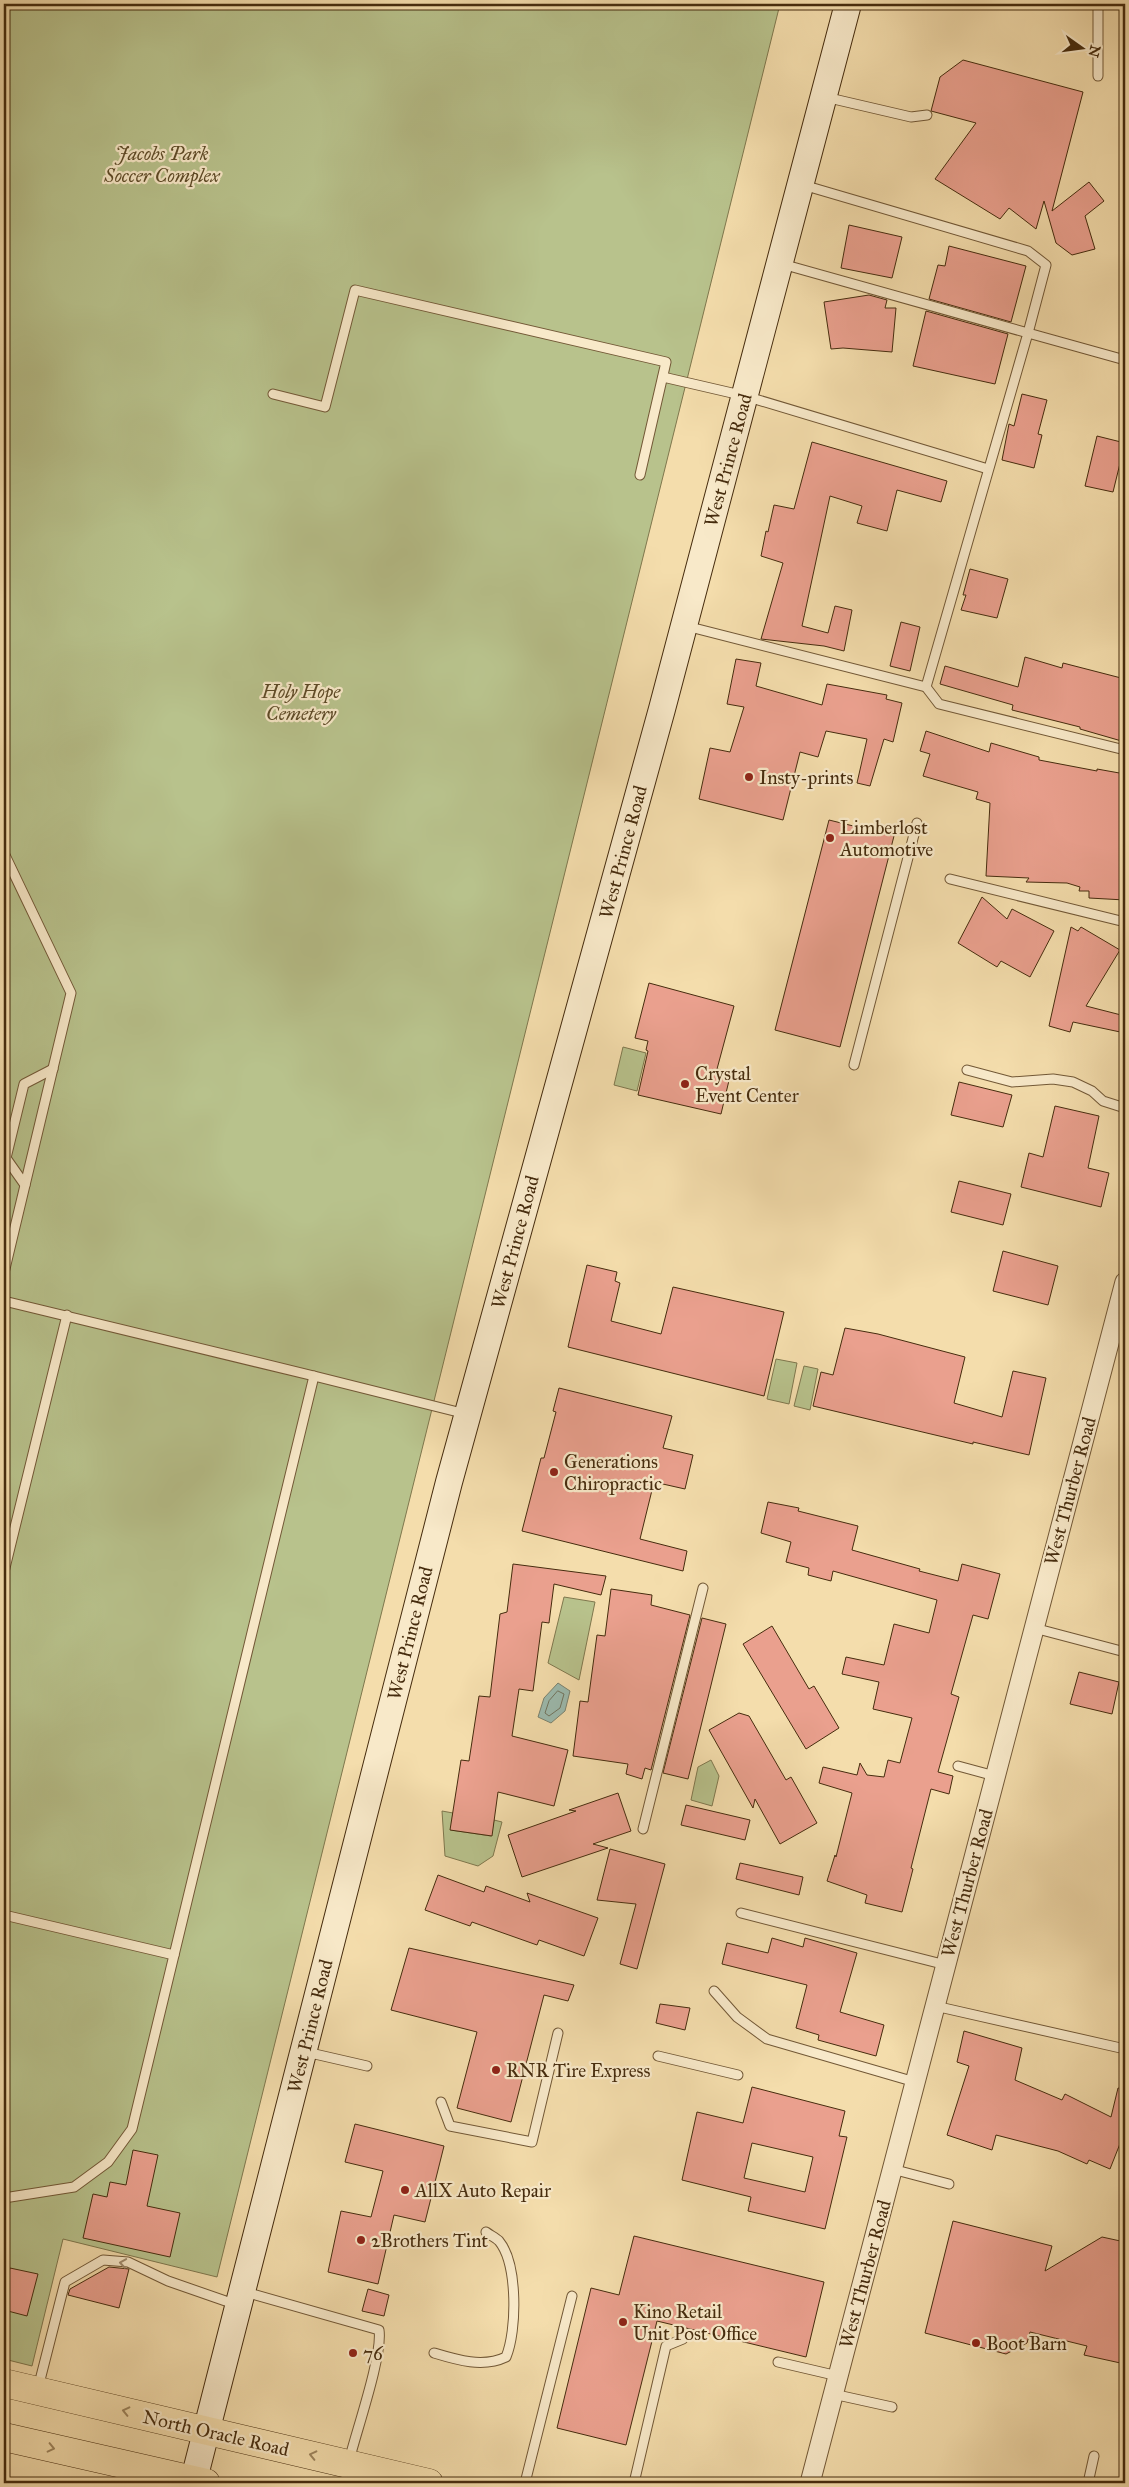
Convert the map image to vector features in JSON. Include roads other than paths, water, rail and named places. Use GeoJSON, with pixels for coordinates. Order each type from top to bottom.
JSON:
{"type":"FeatureCollection","features":[{"type":"Feature","properties":{"kind":"highway","name":"North Oracle Road"},"geometry":{"type":"LineString","coordinates":[[4,2383],[429,2483]]}},
{"type":"Feature","properties":{"kind":"highway"},"geometry":{"type":"LineString","coordinates":[[4,2437],[198,2482]]}},
{"type":"Feature","properties":{"kind":"main road","name":"West Prince Road"},"geometry":{"type":"LineString","coordinates":[[198,2482],[207,2430],[468,1414],[684,625],[848,4]]}},
{"type":"Feature","properties":{"kind":"street","name":"West Thurber Road"},"geometry":{"type":"LineString","coordinates":[[810,2483],[1125,1282]]}},
{"type":"Feature","properties":{"kind":"lane"},"geometry":{"type":"LineString","coordinates":[[1098,4],[1098,76]]}},
{"type":"Feature","properties":{"kind":"lane"},"geometry":{"type":"LineString","coordinates":[[824,96],[911,116],[927,115]]}},
{"type":"Feature","properties":{"kind":"lane"},"geometry":{"type":"LineString","coordinates":[[800,184],[1028,251],[1046,265],[926,688]]}},
{"type":"Feature","properties":{"kind":"lane"},"geometry":{"type":"LineString","coordinates":[[780,264],[1125,360]]}},
{"type":"Feature","properties":{"kind":"lane"},"geometry":{"type":"LineString","coordinates":[[273,394],[325,407],[355,290],[666,362],[640,475]]}},
{"type":"Feature","properties":{"kind":"lane"},"geometry":{"type":"LineString","coordinates":[[663,377],[745,396],[988,469]]}},
{"type":"Feature","properties":{"kind":"lane"},"geometry":{"type":"LineString","coordinates":[[684,625],[926,688],[939,704],[1125,750]]}},
{"type":"Feature","properties":{"kind":"lane"},"geometry":{"type":"LineString","coordinates":[[854,1065],[917,823]]}},
{"type":"Feature","properties":{"kind":"lane"},"geometry":{"type":"LineString","coordinates":[[4,853],[71,993],[4,1274]]}},
{"type":"Feature","properties":{"kind":"lane"},"geometry":{"type":"LineString","coordinates":[[950,879],[1125,922]]}},
{"type":"Feature","properties":{"kind":"lane"},"geometry":{"type":"LineString","coordinates":[[25,1185],[6,1158],[24,1084],[53,1069]]}},
{"type":"Feature","properties":{"kind":"lane"},"geometry":{"type":"LineString","coordinates":[[967,1070],[1012,1082],[1053,1080],[1073,1082],[1092,1091],[1102,1101],[1125,1108]]}},
{"type":"Feature","properties":{"kind":"lane"},"geometry":{"type":"LineString","coordinates":[[4,1301],[468,1414]]}},
{"type":"Feature","properties":{"kind":"lane"},"geometry":{"type":"LineString","coordinates":[[4,1572],[67,1315]]}},
{"type":"Feature","properties":{"kind":"lane"},"geometry":{"type":"LineString","coordinates":[[4,2198],[74,2187],[108,2162],[132,2128],[314,1376]]}},
{"type":"Feature","properties":{"kind":"lane"},"geometry":{"type":"LineString","coordinates":[[643,1829],[703,1588]]}},
{"type":"Feature","properties":{"kind":"lane"},"geometry":{"type":"LineString","coordinates":[[1034,1628],[1125,1652]]}},
{"type":"Feature","properties":{"kind":"lane"},"geometry":{"type":"LineString","coordinates":[[958,1766],[995,1776]]}},
{"type":"Feature","properties":{"kind":"lane"},"geometry":{"type":"LineString","coordinates":[[741,1913],[946,1965]]}},
{"type":"Feature","properties":{"kind":"lane"},"geometry":{"type":"LineString","coordinates":[[4,1915],[174,1955]]}},
{"type":"Feature","properties":{"kind":"lane"},"geometry":{"type":"LineString","coordinates":[[714,1991],[737,2016],[767,2039],[915,2082]]}},
{"type":"Feature","properties":{"kind":"lane"},"geometry":{"type":"LineString","coordinates":[[935,2006],[1125,2049]]}},
{"type":"Feature","properties":{"kind":"lane"},"geometry":{"type":"LineString","coordinates":[[441,2102],[450,2126],[532,2142],[558,2033]]}},
{"type":"Feature","properties":{"kind":"lane"},"geometry":{"type":"LineString","coordinates":[[304,2051],[367,2066]]}},
{"type":"Feature","properties":{"kind":"lane"},"geometry":{"type":"LineString","coordinates":[[658,2056],[738,2075]]}},
{"type":"Feature","properties":{"kind":"lane"},"geometry":{"type":"LineString","coordinates":[[892,2169],[949,2184]]}},
{"type":"Feature","properties":{"kind":"lane"},"geometry":{"type":"LineString","coordinates":[[434,2353],[480,2363],[493,2363],[506,2357],[511,2344],[514,2317],[509,2265],[499,2242],[486,2232]]}},
{"type":"Feature","properties":{"kind":"lane"},"geometry":{"type":"LineString","coordinates":[[38,2391],[65,2282],[103,2260],[128,2262],[168,2281],[379,2330],[380,2342],[377,2356],[348,2464]]}},
{"type":"Feature","properties":{"kind":"lane"},"geometry":{"type":"LineString","coordinates":[[525,2483],[572,2296]]}},
{"type":"Feature","properties":{"kind":"lane"},"geometry":{"type":"LineString","coordinates":[[634,2483],[666,2346],[683,2339]]}},
{"type":"Feature","properties":{"kind":"lane"},"geometry":{"type":"LineString","coordinates":[[778,2362],[892,2407]]}},
{"type":"Feature","properties":{"kind":"lane"},"geometry":{"type":"LineString","coordinates":[[1088,2483],[1094,2456]]}},
{"type":"Feature","properties":{"kind":"water"},"geometry":{"type":"Polygon","coordinates":[[[558,1683],[570,1691],[565,1711],[551,1723],[538,1717],[544,1698],[558,1683]]]}},
{"type":"Feature","properties":{"kind":"place","name":"Insty-prints"},"geometry":{"type":"Point","coordinates":[749,777]}},
{"type":"Feature","properties":{"kind":"place","name":"Limberlost Automotive"},"geometry":{"type":"Point","coordinates":[830,838]}},
{"type":"Feature","properties":{"kind":"place","name":"Crystal Event Center"},"geometry":{"type":"Point","coordinates":[685,1084]}},
{"type":"Feature","properties":{"kind":"place","name":"Generations Chiropractic"},"geometry":{"type":"Point","coordinates":[554,1472]}},
{"type":"Feature","properties":{"kind":"place","name":"RNR Tire Express"},"geometry":{"type":"Point","coordinates":[496,2070]}},
{"type":"Feature","properties":{"kind":"place","name":"AllX Auto Repair"},"geometry":{"type":"Point","coordinates":[405,2190]}},
{"type":"Feature","properties":{"kind":"place","name":"2Brothers Tint"},"geometry":{"type":"Point","coordinates":[361,2240]}},
{"type":"Feature","properties":{"kind":"place","name":"Kino Retail Unit Post Office"},"geometry":{"type":"Point","coordinates":[623,2322]}},
{"type":"Feature","properties":{"kind":"place","name":"Boot Barn"},"geometry":{"type":"Point","coordinates":[976,2343]}},
{"type":"Feature","properties":{"kind":"place","name":"76"},"geometry":{"type":"Point","coordinates":[353,2353]}},
{"type":"Feature","properties":{"kind":"park label","name":"Jacobs Park Soccer Complex"},"geometry":{"type":"Point","coordinates":[162,164]}},
{"type":"Feature","properties":{"kind":"park label","name":"Holy Hope Cemetery"},"geometry":{"type":"Point","coordinates":[301,702]}}]}
